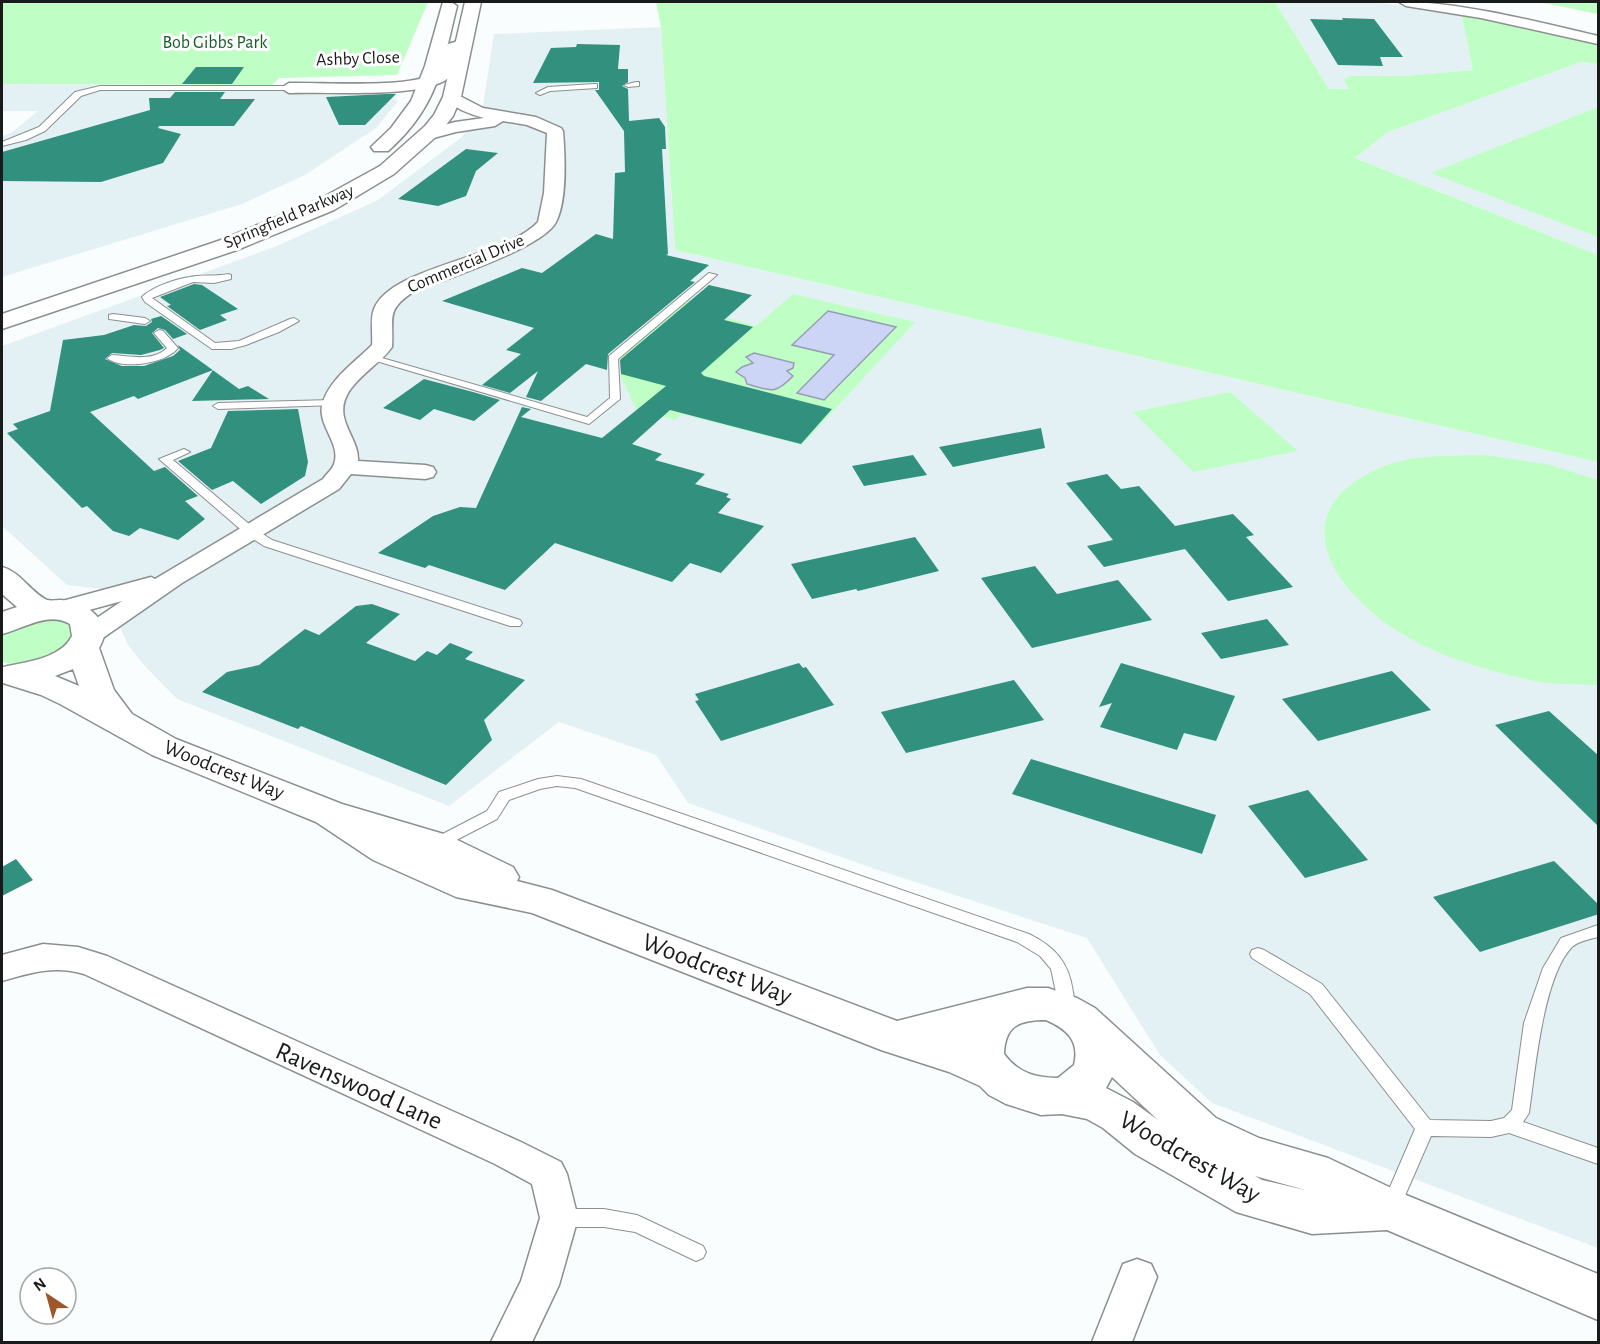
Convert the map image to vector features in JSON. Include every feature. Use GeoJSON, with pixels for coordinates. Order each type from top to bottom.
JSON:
{"type":"FeatureCollection","features":[{"type":"Feature","properties":{"kind":"main road","name":"Springfield Parkway"},"geometry":{"type":"LineString","coordinates":[[2,302],[239,222],[314,190],[360,162],[397,134],[413,116],[428,82],[451,2]]}},
{"type":"Feature","properties":{"kind":"main road","name":"Springfield Parkway"},"geometry":{"type":"LineString","coordinates":[[2,322],[229,244],[326,205],[387,170],[426,135],[443,116],[452,97],[472,2]]}},
{"type":"Feature","properties":{"kind":"main road"},"geometry":{"type":"LineString","coordinates":[[2,576],[15,590],[51,610]]}},
{"type":"Feature","properties":{"kind":"main road"},"geometry":{"type":"LineString","coordinates":[[2,624],[17,617],[51,610]]}},
{"type":"Feature","properties":{"kind":"main road","name":"Woodcrest Way"},"geometry":{"type":"LineString","coordinates":[[51,610],[74,613],[83,619],[88,627],[85,642],[98,693],[121,724]]}},
{"type":"Feature","properties":{"kind":"main road"},"geometry":{"type":"LineString","coordinates":[[9,675],[35,673],[53,667],[70,658],[85,642]]}},
{"type":"Feature","properties":{"kind":"main road","name":"Woodcrest Way"},"geometry":{"type":"LineString","coordinates":[[9,675],[53,687],[164,747],[329,813],[434,844],[507,880],[538,900]]}},
{"type":"Feature","properties":{"kind":"main road","name":"Woodcrest Way"},"geometry":{"type":"LineString","coordinates":[[329,813],[386,850],[470,887],[538,900],[896,1038],[961,1058],[994,1073]]}},
{"type":"Feature","properties":{"kind":"main road"},"geometry":{"type":"LineString","coordinates":[[896,1038],[1003,1012],[1020,1005],[1048,1004],[1079,1021],[1098,1046],[1097,1068],[1088,1082],[1063,1096],[1043,1098],[1008,1086],[994,1073],[985,1058],[983,1043],[988,1027],[1003,1012]]}},
{"type":"Feature","properties":{"kind":"main road","name":"Woodcrest Way"},"geometry":{"type":"LineString","coordinates":[[1079,1021],[1200,1131],[1250,1155],[1312,1172],[1390,1210],[1599,1297]]}},
{"type":"Feature","properties":{"kind":"main road","name":"Woodcrest Way"},"geometry":{"type":"LineString","coordinates":[[1063,1096],[1096,1103],[1118,1115],[1151,1140],[1252,1198],[1312,1213],[1390,1210]]}},
{"type":"Feature","properties":{"kind":"street"},"geometry":{"type":"LineString","coordinates":[[1406,2],[1481,14],[1599,40]]}},
{"type":"Feature","properties":{"kind":"street","name":"Ashby Close"},"geometry":{"type":"LineString","coordinates":[[289,88],[399,86],[428,82],[439,78],[448,69],[453,47],[462,44]]}},
{"type":"Feature","properties":{"kind":"street","name":"Ashby Close"},"geometry":{"type":"LineString","coordinates":[[289,88],[315,80],[400,79],[417,75],[428,82]]}},
{"type":"Feature","properties":{"kind":"street","name":"Commercial Drive"},"geometry":{"type":"LineString","coordinates":[[333,403],[350,378],[382,347],[382,308],[388,299],[406,288],[525,240],[540,232],[547,223],[552,205],[555,131],[536,121],[478,113],[462,106],[452,97]]}},
{"type":"Feature","properties":{"kind":"street","name":"Commercial Drive"},"geometry":{"type":"LineString","coordinates":[[426,135],[456,127],[511,119]]}},
{"type":"Feature","properties":{"kind":"street"},"geometry":{"type":"LineString","coordinates":[[85,642],[173,578],[331,484],[344,467],[347,458],[330,415],[333,403]]}},
{"type":"Feature","properties":{"kind":"street"},"geometry":{"type":"LineString","coordinates":[[344,467],[425,472]]}},
{"type":"Feature","properties":{"kind":"street"},"geometry":{"type":"LineString","coordinates":[[51,610],[173,578]]}},
{"type":"Feature","properties":{"kind":"street","name":"Ravenswood Lane"},"geometry":{"type":"LineString","coordinates":[[2,968],[18,961],[60,956],[96,963],[149,991],[498,1148],[548,1174],[559,1218]]}},
{"type":"Feature","properties":{"kind":"street"},"geometry":{"type":"LineString","coordinates":[[511,1342],[539,1285],[559,1218]]}},
{"type":"Feature","properties":{"kind":"street"},"geometry":{"type":"LineString","coordinates":[[1112,1342],[1137,1277]]}},
{"type":"Feature","properties":{"kind":"lane"},"geometry":{"type":"LineString","coordinates":[[540,93],[548,89],[594,86]]}},
{"type":"Feature","properties":{"kind":"lane"},"geometry":{"type":"LineString","coordinates":[[2,144],[42,129],[78,94],[100,88],[289,88]]}},
{"type":"Feature","properties":{"kind":"lane"},"geometry":{"type":"LineString","coordinates":[[371,358],[589,421],[615,399],[613,358],[712,275]]}},
{"type":"Feature","properties":{"kind":"lane"},"geometry":{"type":"LineString","coordinates":[[228,277],[214,280],[192,279],[147,297],[212,346],[220,348],[280,329],[294,321]]}},
{"type":"Feature","properties":{"kind":"lane"},"geometry":{"type":"LineString","coordinates":[[113,317],[145,321]]}},
{"type":"Feature","properties":{"kind":"lane"},"geometry":{"type":"LineString","coordinates":[[112,358],[148,360],[160,358],[173,348],[159,333]]}},
{"type":"Feature","properties":{"kind":"lane"},"geometry":{"type":"LineString","coordinates":[[218,406],[333,403]]}},
{"type":"Feature","properties":{"kind":"lane"},"geometry":{"type":"LineString","coordinates":[[184,452],[165,459],[251,532],[268,543],[515,623]]}},
{"type":"Feature","properties":{"kind":"lane"},"geometry":{"type":"LineString","coordinates":[[434,844],[492,815],[504,796],[538,784],[557,781],[576,783],[1034,943],[1046,950],[1059,968],[1079,1021]]}},
{"type":"Feature","properties":{"kind":"lane"},"geometry":{"type":"LineString","coordinates":[[1509,1125],[1520,1113],[1533,1023],[1551,968],[1567,942],[1599,931]]}},
{"type":"Feature","properties":{"kind":"lane"},"geometry":{"type":"LineString","coordinates":[[1258,954],[1316,989],[1425,1128]]}},
{"type":"Feature","properties":{"kind":"lane"},"geometry":{"type":"LineString","coordinates":[[1425,1128],[1491,1129],[1509,1125],[1599,1156]]}},
{"type":"Feature","properties":{"kind":"lane"},"geometry":{"type":"LineString","coordinates":[[1390,1210],[1425,1128]]}},
{"type":"Feature","properties":{"kind":"lane"},"geometry":{"type":"LineString","coordinates":[[559,1218],[604,1218],[637,1224],[696,1252]]}},
{"type":"Feature","properties":{"kind":"shaded area"},"geometry":{"type":"Polygon","coordinates":[[[1275,2],[1372,2],[1461,12],[1474,70],[1403,76],[1350,76],[1350,89],[1329,89],[1275,2]]]}},
{"type":"Feature","properties":{"kind":"shaded area"},"geometry":{"type":"Polygon","coordinates":[[[661,27],[675,250],[1598,462],[1598,1248],[1212,1103],[1160,1055],[1087,938],[875,869],[688,803],[656,755],[559,722],[449,806],[177,699],[128,645],[102,589],[67,585],[2,526],[2,346],[277,246],[378,200],[462,137],[483,105],[494,34],[661,27]]]}},
{"type":"Feature","properties":{"kind":"shaded area"},"geometry":{"type":"Polygon","coordinates":[[[1581,62],[1598,64],[1598,255],[1355,158],[1388,132],[1581,62]]]}},
{"type":"Feature","properties":{"kind":"shaded area"},"geometry":{"type":"Polygon","coordinates":[[[2,84],[273,85],[289,88],[300,94],[385,94],[398,101],[376,128],[305,175],[242,204],[2,277],[2,136],[11,133],[38,111],[2,111],[2,84]]]}},
{"type":"Feature","properties":{"kind":"green space","name":"Bob Gibbs Park"},"geometry":{"type":"Polygon","coordinates":[[[2,2],[428,2],[397,75],[279,78],[272,85],[2,84],[2,2]]]}},
{"type":"Feature","properties":{"kind":"green space"},"geometry":{"type":"Polygon","coordinates":[[[656,2],[1275,2],[1329,89],[1349,89],[1344,80],[1350,76],[1403,76],[1473,70],[1461,12],[1598,42],[1598,64],[1581,62],[1388,132],[1355,158],[1598,255],[1598,462],[675,250],[661,27],[656,2]]]}},
{"type":"Feature","properties":{"kind":"green space"},"geometry":{"type":"Polygon","coordinates":[[[1539,2],[1598,2],[1598,14],[1539,2]]]}},
{"type":"Feature","properties":{"kind":"green space"},"geometry":{"type":"Polygon","coordinates":[[[1598,107],[1598,237],[1431,173],[1598,107]]]}},
{"type":"Feature","properties":{"kind":"green space"},"geometry":{"type":"Polygon","coordinates":[[[793,294],[915,322],[802,445],[682,414],[675,420],[636,409],[620,375],[633,363],[618,358],[688,299],[712,306],[705,312],[756,326],[793,294]]]}},
{"type":"Feature","properties":{"kind":"green space"},"geometry":{"type":"Polygon","coordinates":[[[1230,392],[1298,451],[1193,472],[1133,412],[1230,392]]]}},
{"type":"Feature","properties":{"kind":"green space"},"geometry":{"type":"Polygon","coordinates":[[[1485,455],[1547,464],[1598,480],[1598,685],[1535,681],[1482,668],[1447,656],[1414,641],[1375,615],[1354,595],[1338,574],[1327,551],[1325,529],[1331,507],[1348,487],[1389,464],[1416,458],[1485,455]]]}},
{"type":"Feature","properties":{"kind":"green space"},"geometry":{"type":"Polygon","coordinates":[[[58,619],[73,628],[72,642],[56,656],[19,666],[2,662],[2,635],[8,630],[28,622],[58,619]]]}},
{"type":"Feature","properties":{"kind":"water"},"geometry":{"type":"Polygon","coordinates":[[[828,311],[896,327],[824,400],[797,393],[834,355],[792,345],[828,311]]]}},
{"type":"Feature","properties":{"kind":"water"},"geometry":{"type":"Polygon","coordinates":[[[754,353],[794,363],[793,368],[787,371],[793,376],[782,386],[772,390],[747,384],[745,378],[736,372],[753,363],[746,357],[754,353]]]}},
{"type":"Feature","properties":{"kind":"building"},"geometry":{"type":"Polygon","coordinates":[[[1342,18],[1374,19],[1403,57],[1380,57],[1383,66],[1338,65],[1310,19],[1343,20],[1342,18]]]}},
{"type":"Feature","properties":{"kind":"building"},"geometry":{"type":"Polygon","coordinates":[[[577,44],[620,45],[618,69],[628,69],[628,82],[622,86],[628,89],[629,121],[659,118],[665,127],[666,149],[662,149],[668,254],[666,255],[709,265],[690,281],[695,282],[608,354],[607,370],[586,364],[541,401],[526,397],[538,371],[510,393],[482,385],[521,354],[506,350],[534,328],[442,301],[522,268],[542,273],[596,234],[613,239],[615,173],[625,172],[624,131],[595,90],[599,90],[599,82],[533,83],[551,48],[576,47],[577,44]]]}},
{"type":"Feature","properties":{"kind":"building"},"geometry":{"type":"Polygon","coordinates":[[[196,67],[244,67],[232,84],[182,84],[196,67]]]}},
{"type":"Feature","properties":{"kind":"building"},"geometry":{"type":"Polygon","coordinates":[[[175,92],[225,92],[220,99],[255,99],[234,126],[159,126],[158,128],[181,134],[163,163],[101,182],[2,181],[2,152],[150,110],[149,98],[170,98],[175,92]]]}},
{"type":"Feature","properties":{"kind":"building"},"geometry":{"type":"Polygon","coordinates":[[[396,94],[365,125],[339,125],[326,97],[396,94]]]}},
{"type":"Feature","properties":{"kind":"building"},"geometry":{"type":"Polygon","coordinates":[[[466,149],[498,153],[476,171],[466,196],[438,206],[398,199],[466,149]]]}},
{"type":"Feature","properties":{"kind":"building"},"geometry":{"type":"Polygon","coordinates":[[[194,284],[202,285],[238,309],[220,315],[227,320],[200,330],[167,306],[171,305],[160,297],[194,284]]]}},
{"type":"Feature","properties":{"kind":"building"},"geometry":{"type":"Polygon","coordinates":[[[709,285],[752,295],[724,320],[753,327],[701,373],[704,376],[832,409],[801,444],[670,410],[632,444],[662,454],[655,460],[705,474],[695,484],[729,494],[726,497],[731,499],[718,513],[764,526],[721,573],[690,563],[672,582],[555,543],[505,590],[429,565],[425,568],[378,553],[433,516],[460,507],[476,508],[522,407],[531,409],[521,417],[602,438],[666,386],[621,374],[620,360],[709,285]]]}},
{"type":"Feature","properties":{"kind":"building"},"geometry":{"type":"Polygon","coordinates":[[[161,316],[187,334],[173,339],[165,330],[158,328],[152,333],[164,348],[141,355],[112,353],[105,359],[122,366],[144,366],[173,356],[180,350],[178,345],[213,370],[138,399],[134,396],[90,412],[154,471],[165,467],[198,496],[185,501],[205,519],[178,540],[140,528],[129,536],[113,531],[87,506],[82,508],[7,433],[18,429],[13,424],[50,411],[63,340],[104,335],[134,325],[146,326],[152,322],[151,319],[161,316]]]}},
{"type":"Feature","properties":{"kind":"building"},"geometry":{"type":"Polygon","coordinates":[[[213,370],[239,389],[248,386],[269,399],[192,401],[213,370]]]}},
{"type":"Feature","properties":{"kind":"building"},"geometry":{"type":"Polygon","coordinates":[[[424,379],[500,400],[474,421],[434,409],[420,420],[383,408],[424,379]]]}},
{"type":"Feature","properties":{"kind":"building"},"geometry":{"type":"Polygon","coordinates":[[[298,409],[308,462],[305,476],[261,504],[233,481],[212,490],[178,461],[211,448],[228,411],[298,409]]]}},
{"type":"Feature","properties":{"kind":"building"},"geometry":{"type":"Polygon","coordinates":[[[1041,428],[1045,448],[953,467],[939,447],[1041,428]]]}},
{"type":"Feature","properties":{"kind":"building"},"geometry":{"type":"Polygon","coordinates":[[[913,455],[927,475],[864,486],[852,466],[913,455]]]}},
{"type":"Feature","properties":{"kind":"building"},"geometry":{"type":"Polygon","coordinates":[[[1107,474],[1121,489],[1139,486],[1175,526],[1233,514],[1254,535],[1246,537],[1293,587],[1228,601],[1185,549],[1104,567],[1087,546],[1113,540],[1066,483],[1107,474]]]}},
{"type":"Feature","properties":{"kind":"building"},"geometry":{"type":"Polygon","coordinates":[[[915,537],[939,571],[858,591],[856,589],[812,599],[791,564],[915,537]]]}},
{"type":"Feature","properties":{"kind":"building"},"geometry":{"type":"Polygon","coordinates":[[[1035,566],[1057,594],[1118,580],[1152,620],[1032,648],[981,578],[1035,566]]]}},
{"type":"Feature","properties":{"kind":"building"},"geometry":{"type":"Polygon","coordinates":[[[372,604],[400,614],[366,643],[415,661],[427,651],[437,655],[450,643],[473,652],[465,659],[525,680],[484,720],[492,740],[446,785],[301,726],[298,729],[202,692],[227,672],[259,665],[305,629],[319,635],[356,606],[372,604]]]}},
{"type":"Feature","properties":{"kind":"building"},"geometry":{"type":"Polygon","coordinates":[[[1267,619],[1289,645],[1221,659],[1201,633],[1267,619]]]}},
{"type":"Feature","properties":{"kind":"building"},"geometry":{"type":"Polygon","coordinates":[[[799,663],[803,668],[806,667],[834,705],[721,741],[695,701],[699,700],[695,694],[799,663]]]}},
{"type":"Feature","properties":{"kind":"building"},"geometry":{"type":"Polygon","coordinates":[[[1121,663],[1235,696],[1216,741],[1184,733],[1177,750],[1100,727],[1112,703],[1099,707],[1121,663]]]}},
{"type":"Feature","properties":{"kind":"building"},"geometry":{"type":"Polygon","coordinates":[[[1392,671],[1431,710],[1318,741],[1282,699],[1392,671]]]}},
{"type":"Feature","properties":{"kind":"building"},"geometry":{"type":"Polygon","coordinates":[[[1014,680],[1044,720],[906,753],[881,712],[1014,680]]]}},
{"type":"Feature","properties":{"kind":"building"},"geometry":{"type":"Polygon","coordinates":[[[1549,711],[1599,756],[1599,827],[1495,725],[1549,711]]]}},
{"type":"Feature","properties":{"kind":"building"},"geometry":{"type":"Polygon","coordinates":[[[1031,759],[1216,815],[1202,854],[1012,794],[1031,759]]]}},
{"type":"Feature","properties":{"kind":"building"},"geometry":{"type":"Polygon","coordinates":[[[1308,790],[1368,860],[1305,878],[1248,806],[1308,790]]]}},
{"type":"Feature","properties":{"kind":"building"},"geometry":{"type":"Polygon","coordinates":[[[16,859],[33,880],[2,896],[2,867],[16,859]]]}},
{"type":"Feature","properties":{"kind":"building"},"geometry":{"type":"Polygon","coordinates":[[[1554,861],[1599,905],[1599,914],[1480,952],[1433,897],[1554,861]]]}}]}
